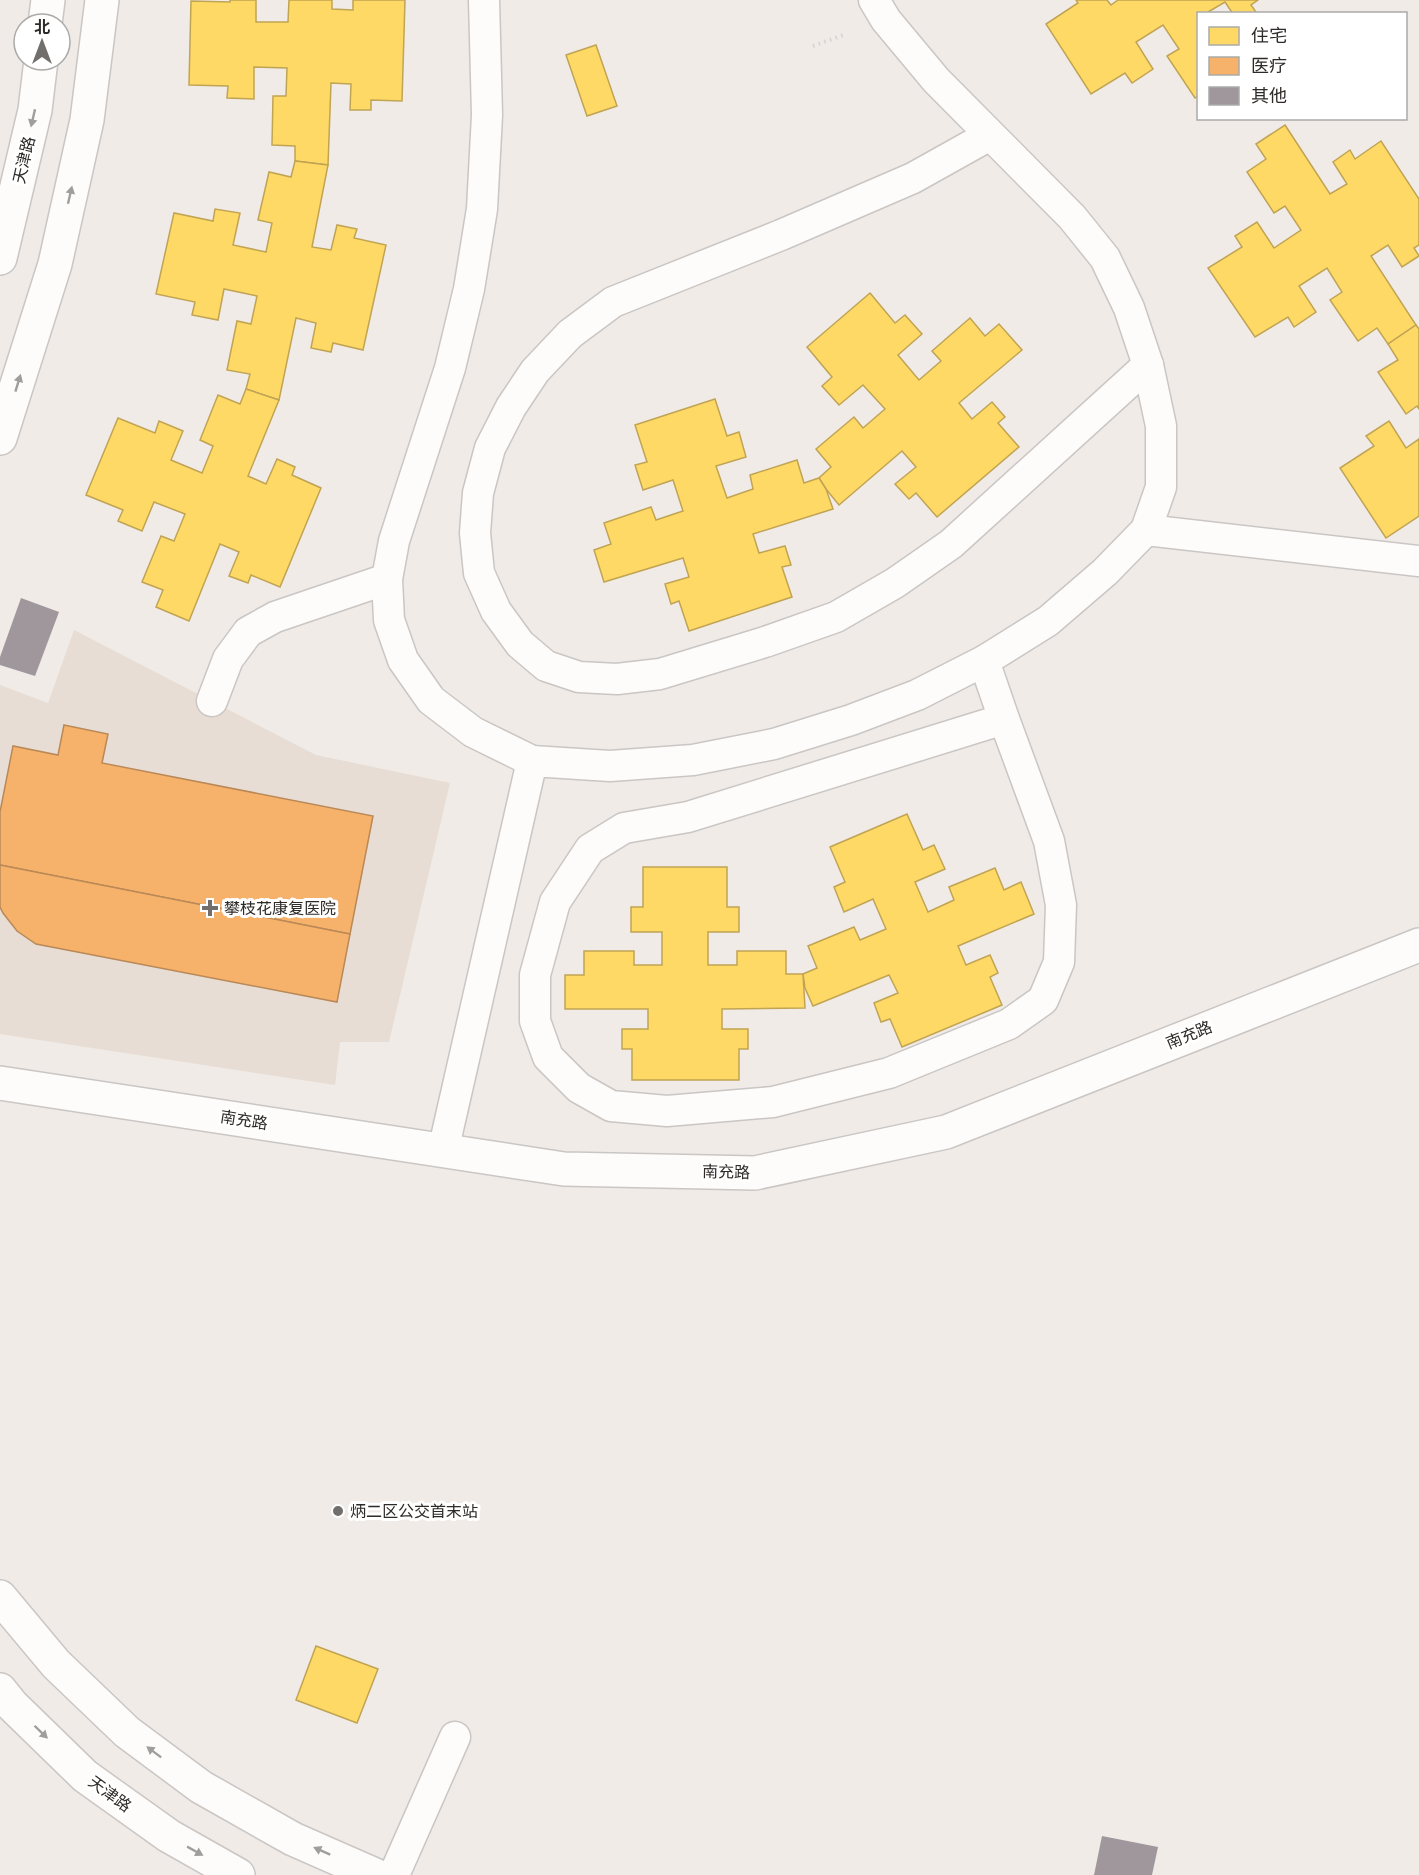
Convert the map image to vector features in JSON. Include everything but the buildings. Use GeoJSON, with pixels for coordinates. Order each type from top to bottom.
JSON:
{"type":"FeatureCollection","features":[{"type":"Feature","properties":{"kind":"main road"},"geometry":{"type":"LineString","coordinates":[[0,438],[55,264],[87,120],[102,0]]}},
{"type":"Feature","properties":{"kind":"main road","name":"天津路"},"geometry":{"type":"LineString","coordinates":[[0,258],[35,110],[40,72]]}},
{"type":"Feature","properties":{"kind":"main road","name":"南充路"},"geometry":{"type":"LineString","coordinates":[[0,1083],[564,1169],[755,1173],[946,1132],[1419,945]]}},
{"type":"Feature","properties":{"kind":"main road"},"geometry":{"type":"LineString","coordinates":[[0,1597],[56,1664],[127,1732],[201,1787],[293,1839],[375,1875]]}},
{"type":"Feature","properties":{"kind":"main road","name":"天津路"},"geometry":{"type":"LineString","coordinates":[[0,1690],[12,1705],[86,1776],[169,1836],[238,1875]]}},
{"type":"Feature","properties":{"kind":"lane"},"geometry":{"type":"LineString","coordinates":[[484,0],[488,115],[482,209],[477,244],[450,368],[394,541],[387,579],[389,620],[403,660],[431,700],[473,732],[532,761],[622,765],[693,760],[774,744],[851,720],[917,695],[984,661],[1048,621],[1105,572],[1146,530],[1161,487],[1161,426],[1148,365],[1129,308],[1105,258],[1072,217],[936,80],[886,20],[874,0]]}},
{"type":"Feature","properties":{"kind":"lane"},"geometry":{"type":"LineString","coordinates":[[990,135],[913,178],[781,235],[613,302],[570,334],[535,370],[511,407],[490,448],[487,459],[478,493],[475,533],[479,573],[496,611],[520,644],[546,666],[579,677],[618,679],[660,674],[765,642],[836,616],[895,583],[951,544],[1148,365]]}},
{"type":"Feature","properties":{"kind":"lane"},"geometry":{"type":"LineString","coordinates":[[1146,530],[1419,561]]}},
{"type":"Feature","properties":{"kind":"lane"},"geometry":{"type":"LineString","coordinates":[[212,701],[228,659],[248,632],[275,616],[387,579]]}},
{"type":"Feature","properties":{"kind":"lane"},"geometry":{"type":"LineString","coordinates":[[984,661],[1049,841],[1060,905],[1059,962],[1043,1000],[1009,1024],[890,1073],[773,1102],[667,1111],[612,1106],[579,1088],[548,1057],[535,1021],[535,975],[555,902],[590,849],[624,828],[688,817],[1004,719]]}},
{"type":"Feature","properties":{"kind":"lane"},"geometry":{"type":"LineString","coordinates":[[443,1151],[532,761]]}},
{"type":"Feature","properties":{"kind":"lane"},"geometry":{"type":"LineString","coordinates":[[394,1875],[455,1737]]}},
{"type":"Feature","properties":{"kind":"path"},"geometry":{"type":"LineString","coordinates":[[813,46],[851,33]]}},
{"type":"Feature","properties":{"kind":"shaded area","name":"攀枝花康复医院"},"geometry":{"type":"Polygon","coordinates":[[[74,630],[316,755],[450,783],[389,1042],[340,1042],[335,1085],[0,1034],[0,685],[48,703],[74,630]]]}},
{"type":"Feature","properties":{"kind":"place","name":"攀枝花康复医院"},"geometry":{"type":"Point","coordinates":[210,908]}},
{"type":"Feature","properties":{"kind":"place","name":"炳二区公交首末站"},"geometry":{"type":"Point","coordinates":[338,1511]}}]}
